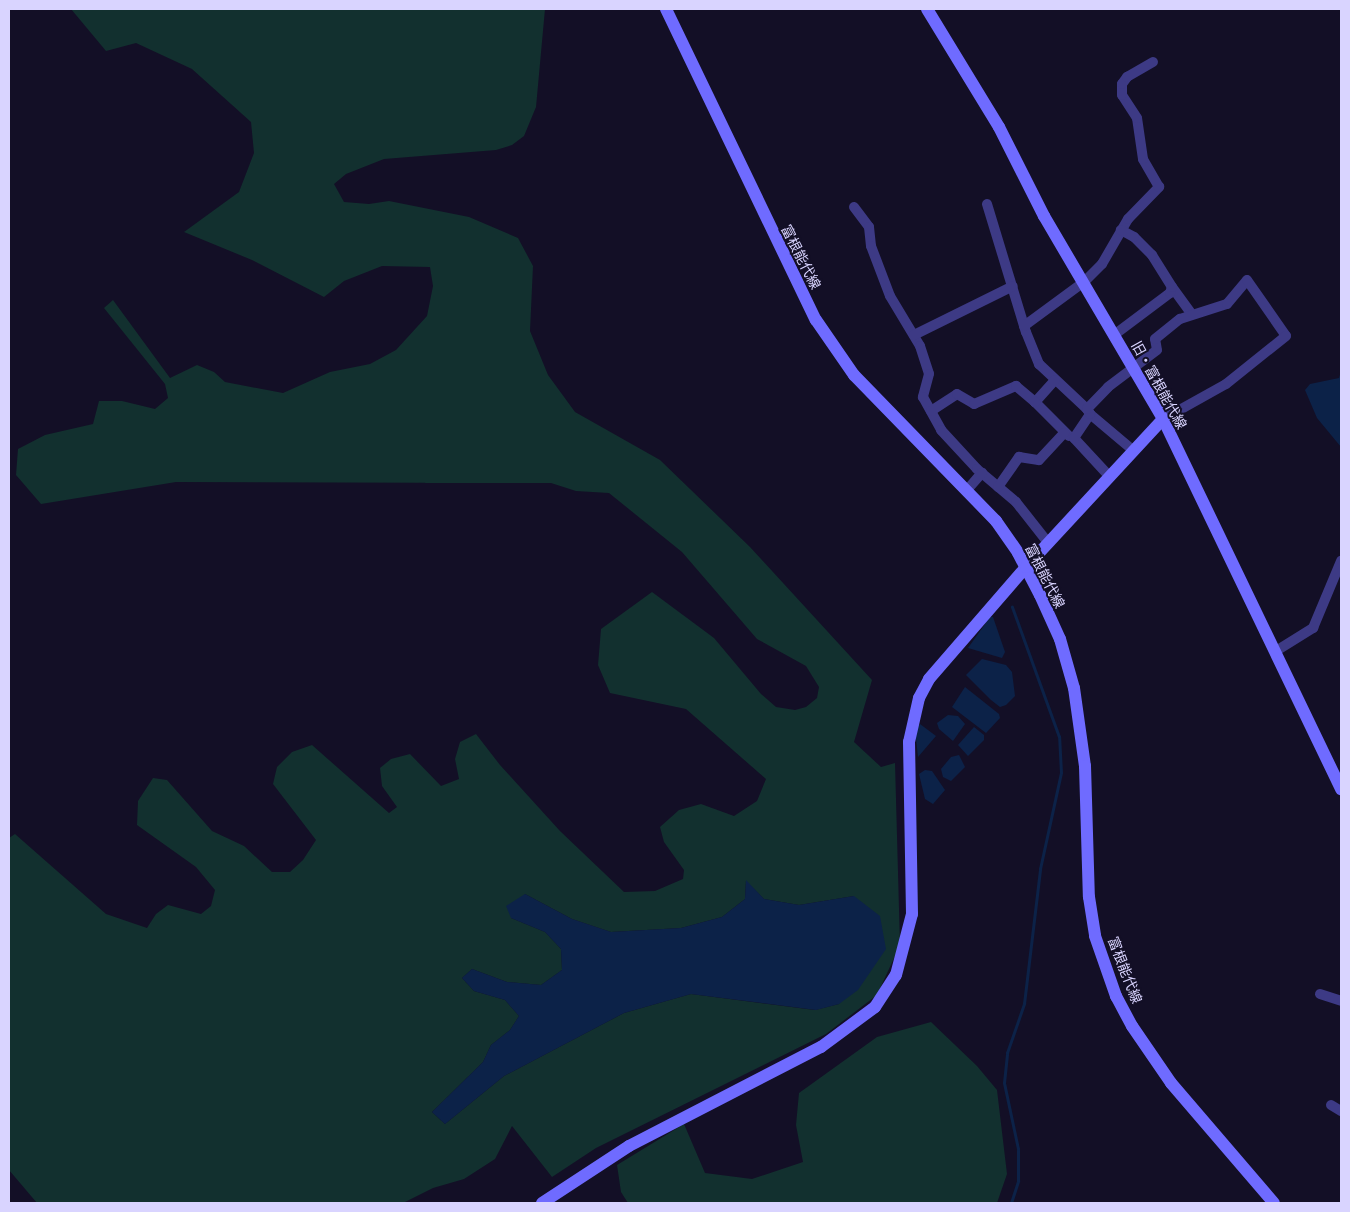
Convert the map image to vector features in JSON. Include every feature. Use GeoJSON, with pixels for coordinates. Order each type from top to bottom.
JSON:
{"type":"FeatureCollection","features":[{"type":"Feature","properties":{"kind":"street","name":"富根能代線"},"geometry":{"type":"LineString","coordinates":[[666,9],[816,320],[854,375],[996,521],[1026,567],[1060,639],[1074,688],[1086,766],[1089,897],[1096,936],[1116,996],[1136,1033],[1171,1083],[1274,1203]]}},
{"type":"Feature","properties":{"kind":"street","name":"旧・富根能代線"},"geometry":{"type":"LineString","coordinates":[[927,9],[1000,127],[1044,216],[1163,419],[1341,788]]}},
{"type":"Feature","properties":{"kind":"street"},"geometry":{"type":"LineString","coordinates":[[1024,326],[1084,282],[1102,264],[1121,230],[1159,187],[1143,158],[1137,118],[1122,96],[1122,84],[1127,77],[1153,62]]}},
{"type":"Feature","properties":{"kind":"street"},"geometry":{"type":"LineString","coordinates":[[987,204],[1024,326],[1039,364],[1134,450]]}},
{"type":"Feature","properties":{"kind":"street"},"geometry":{"type":"LineString","coordinates":[[854,207],[869,227],[870,246],[890,296],[914,335],[929,374],[923,397],[941,430],[982,473],[1016,502],[1050,544]]}},
{"type":"Feature","properties":{"kind":"street"},"geometry":{"type":"LineString","coordinates":[[1121,230],[1134,236],[1152,255],[1192,316]]}},
{"type":"Feature","properties":{"kind":"street"},"geometry":{"type":"LineString","coordinates":[[542,1203],[629,1146],[821,1047],[875,1007],[896,975],[912,914],[909,742],[919,698],[930,679],[1026,567],[1050,544],[1163,419],[1226,384],[1286,336],[1247,280],[1227,304],[1180,319],[1155,339],[1157,350],[1133,369],[1089,411],[1074,438]]}},
{"type":"Feature","properties":{"kind":"street"},"geometry":{"type":"LineString","coordinates":[[914,335],[1013,286]]}},
{"type":"Feature","properties":{"kind":"street"},"geometry":{"type":"LineString","coordinates":[[1114,335],[1170,292],[1172,287]]}},
{"type":"Feature","properties":{"kind":"street"},"geometry":{"type":"LineString","coordinates":[[1035,402],[1056,380]]}},
{"type":"Feature","properties":{"kind":"street"},"geometry":{"type":"LineString","coordinates":[[930,411],[957,394],[974,404],[1016,386],[1035,402],[1064,433],[1074,438],[1110,477]]}},
{"type":"Feature","properties":{"kind":"street"},"geometry":{"type":"LineString","coordinates":[[998,487],[1019,456],[1039,460],[1064,433]]}},
{"type":"Feature","properties":{"kind":"street"},"geometry":{"type":"LineString","coordinates":[[967,490],[982,473]]}},
{"type":"Feature","properties":{"kind":"street"},"geometry":{"type":"LineString","coordinates":[[1276,651],[1313,628],[1341,561]]}},
{"type":"Feature","properties":{"kind":"street"},"geometry":{"type":"LineString","coordinates":[[1320,994],[1341,1000]]}},
{"type":"Feature","properties":{"kind":"street"},"geometry":{"type":"LineString","coordinates":[[1331,1106],[1341,1111]]}},
{"type":"Feature","properties":{"kind":"green space"},"geometry":{"type":"Polygon","coordinates":[[[71,9],[545,9],[536,107],[524,136],[512,145],[496,150],[384,159],[346,174],[334,184],[344,202],[369,204],[389,201],[469,217],[518,238],[533,266],[530,331],[548,375],[575,412],[660,460],[750,547],[872,680],[854,742],[881,767],[895,763],[900,945],[877,995],[826,1034],[596,1148],[552,1177],[512,1126],[495,1159],[464,1179],[433,1188],[403,1203],[37,1203],[9,1170],[9,838],[15,834],[106,914],[147,928],[156,914],[168,905],[201,914],[211,906],[215,890],[196,867],[137,825],[138,801],[153,778],[167,780],[212,831],[244,846],[272,872],[290,872],[303,860],[316,840],[273,784],[277,767],[292,752],[312,745],[389,813],[397,807],[382,786],[380,768],[391,759],[410,754],[441,786],[459,779],[455,759],[460,742],[476,734],[500,765],[560,831],[624,892],[655,891],[683,879],[684,870],[664,842],[660,827],[679,810],[701,804],[734,816],[757,801],[766,779],[686,709],[610,693],[598,665],[601,629],[652,592],[714,638],[761,694],[776,707],[795,710],[806,707],[817,698],[819,687],[806,666],[757,639],[682,552],[609,493],[576,491],[551,483],[176,482],[41,504],[16,475],[18,449],[45,435],[93,424],[99,401],[122,401],[155,409],[168,398],[165,384],[104,308],[113,300],[170,378],[197,365],[214,372],[225,382],[283,393],[330,372],[370,364],[396,350],[427,316],[433,286],[430,267],[382,266],[344,281],[324,297],[252,260],[184,232],[239,192],[254,153],[251,122],[192,69],[136,43],[106,51],[71,9]],[[746,881],[745,899],[722,917],[681,928],[611,932],[572,919],[525,894],[511,918],[545,932],[561,949],[562,970],[541,985],[507,982],[472,969],[462,978],[474,991],[505,1000],[519,1016],[510,1030],[491,1045],[483,1062],[432,1112],[445,1124],[504,1076],[624,1013],[691,994],[815,1010],[839,1004],[854,896],[799,905],[764,899],[746,881]]]}},
{"type":"Feature","properties":{"kind":"green space"},"geometry":{"type":"Polygon","coordinates":[[[931,1022],[977,1066],[997,1090],[1007,1174],[997,1203],[628,1203],[621,1192],[617,1165],[684,1124],[705,1173],[752,1179],[803,1162],[796,1125],[799,1093],[877,1037],[931,1022]]]}},
{"type":"Feature","properties":{"kind":"water"},"geometry":{"type":"Polygon","coordinates":[[[1341,371],[1341,447],[1317,418],[1305,390],[1310,384],[1339,378],[1341,371]]]}},
{"type":"Feature","properties":{"kind":"water"},"geometry":{"type":"Polygon","coordinates":[[[990,617],[993,617],[1005,652],[1002,658],[968,648],[990,617]]]}},
{"type":"Feature","properties":{"kind":"water"},"geometry":{"type":"Polygon","coordinates":[[[982,659],[1006,665],[1012,672],[1015,696],[1006,705],[1000,707],[966,675],[982,659]]]}},
{"type":"Feature","properties":{"kind":"water"},"geometry":{"type":"Polygon","coordinates":[[[965,687],[999,714],[1000,718],[986,733],[952,707],[965,687]]]}},
{"type":"Feature","properties":{"kind":"water"},"geometry":{"type":"Polygon","coordinates":[[[948,715],[958,716],[965,724],[953,741],[939,729],[937,723],[948,715]]]}},
{"type":"Feature","properties":{"kind":"water"},"geometry":{"type":"Polygon","coordinates":[[[920,724],[936,736],[918,757],[915,730],[920,724]]]}},
{"type":"Feature","properties":{"kind":"water"},"geometry":{"type":"Polygon","coordinates":[[[974,727],[984,735],[984,740],[968,756],[958,745],[974,727]]]}},
{"type":"Feature","properties":{"kind":"water"},"geometry":{"type":"Polygon","coordinates":[[[959,755],[965,767],[951,781],[943,777],[941,769],[951,757],[959,755]]]}},
{"type":"Feature","properties":{"kind":"water"},"geometry":{"type":"Polygon","coordinates":[[[925,770],[932,771],[945,790],[933,804],[925,799],[919,774],[925,770]]]}},
{"type":"Feature","properties":{"kind":"water"},"geometry":{"type":"Polygon","coordinates":[[[746,880],[764,899],[799,905],[854,896],[880,916],[886,949],[858,990],[839,1004],[816,1010],[691,994],[624,1013],[504,1076],[445,1124],[432,1112],[483,1062],[491,1045],[510,1030],[519,1016],[505,1000],[474,991],[462,978],[472,969],[507,982],[541,985],[562,970],[561,949],[545,932],[511,918],[506,906],[525,894],[572,919],[611,932],[681,928],[722,917],[745,899],[746,880]]]}},
{"type":"Feature","properties":{"kind":"waterway"},"geometry":{"type":"LineString","coordinates":[[1011,1203],[1018,1181],[1018,1149],[1004,1083],[1007,1053],[1024,1004],[1040,869],[1061,773],[1059,737],[1012,607]]}}]}
